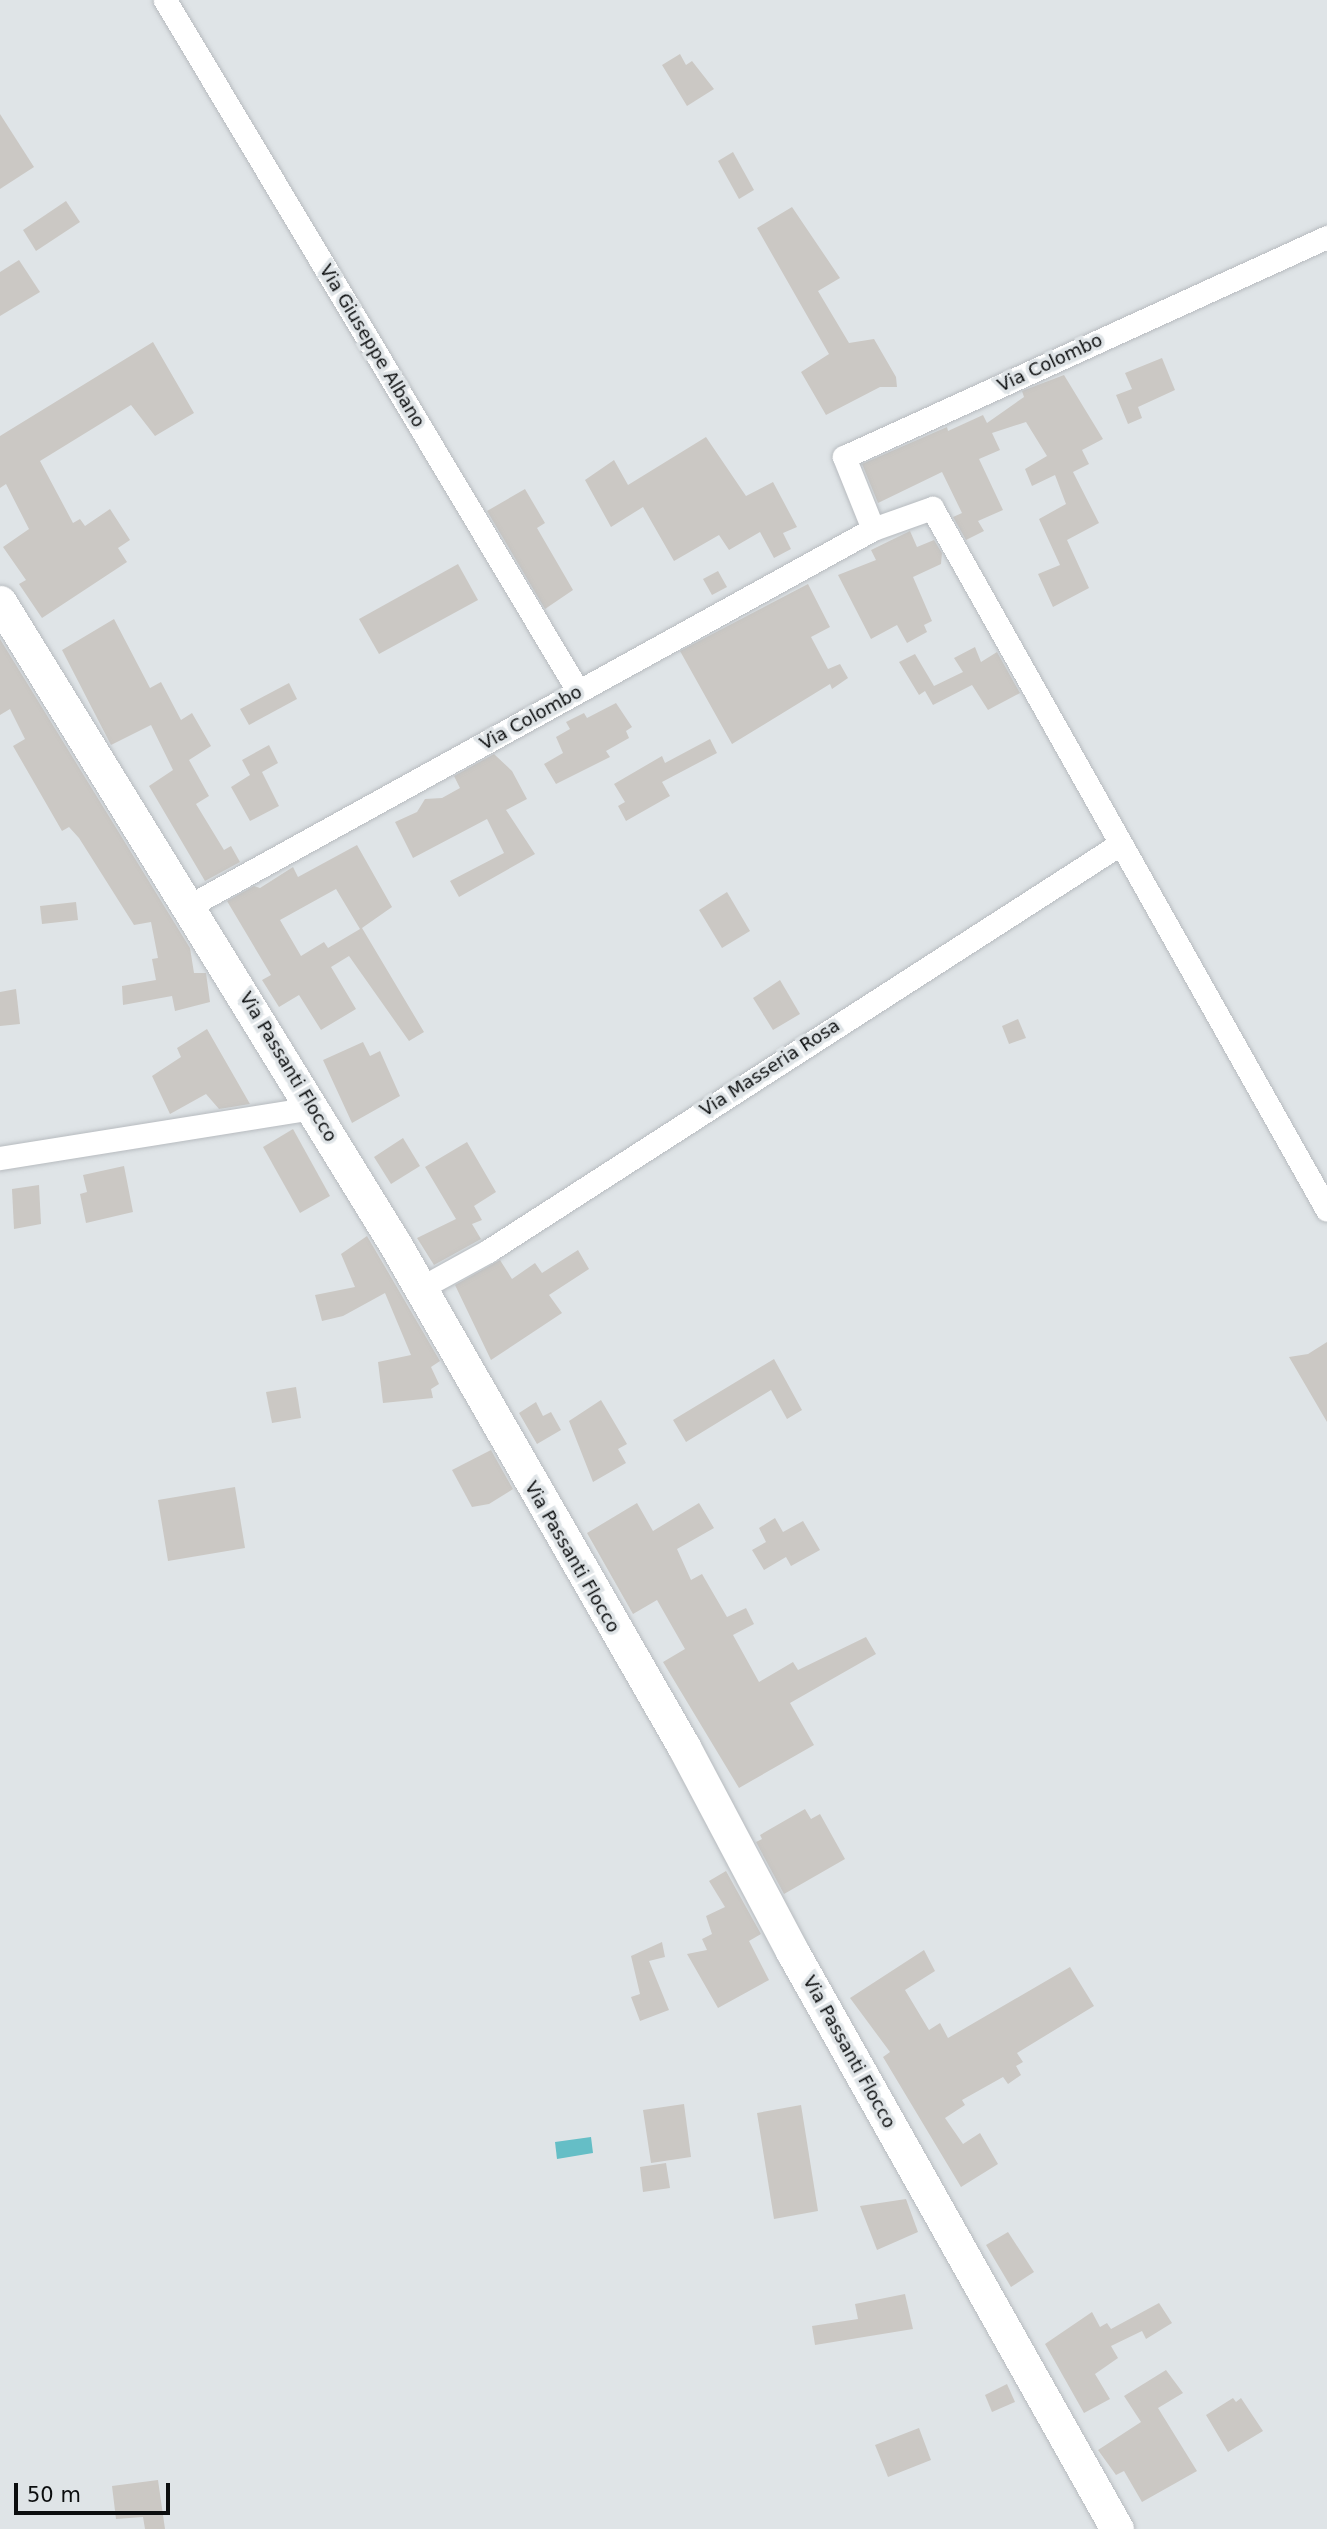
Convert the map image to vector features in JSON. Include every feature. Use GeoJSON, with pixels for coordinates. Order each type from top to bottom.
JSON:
{"type":"FeatureCollection","features":[{"type":"Feature","properties":{"kind":"main road","name":"Via Passanti Flocco"},"geometry":{"type":"LineString","coordinates":[[0,602],[311,1108],[684,1747],[799,1963],[1117,2529]]}},
{"type":"Feature","properties":{"kind":"street","name":"Via Giuseppe Albano"},"geometry":{"type":"LineString","coordinates":[[165,0],[578,691]]}},
{"type":"Feature","properties":{"kind":"street","name":"Via Colombo"},"geometry":{"type":"LineString","coordinates":[[873,529],[844,457],[1327,237]]}},
{"type":"Feature","properties":{"kind":"street","name":"Via Colombo"},"geometry":{"type":"LineString","coordinates":[[189,906],[873,529],[932,508],[1120,844]]}},
{"type":"Feature","properties":{"kind":"street"},"geometry":{"type":"LineString","coordinates":[[1120,844],[1327,1210]]}},
{"type":"Feature","properties":{"kind":"street","name":"Via Masseria Rosa"},"geometry":{"type":"LineString","coordinates":[[418,1289],[488,1251],[1120,844]]}},
{"type":"Feature","properties":{"kind":"street"},"geometry":{"type":"LineString","coordinates":[[0,1158],[311,1108]]}},
{"type":"Feature","properties":{"kind":"water"},"geometry":{"type":"Polygon","coordinates":[[[591,2137],[593,2153],[557,2159],[555,2142],[591,2137]]]}},
{"type":"Feature","properties":{"kind":"building"},"geometry":{"type":"Polygon","coordinates":[[[680,54],[686,65],[692,61],[714,89],[687,106],[662,65],[680,54]]]}},
{"type":"Feature","properties":{"kind":"building"},"geometry":{"type":"Polygon","coordinates":[[[0,114],[34,167],[0,189],[0,114]]]}},
{"type":"Feature","properties":{"kind":"building"},"geometry":{"type":"Polygon","coordinates":[[[733,152],[754,190],[739,199],[718,161],[733,152]]]}},
{"type":"Feature","properties":{"kind":"building"},"geometry":{"type":"Polygon","coordinates":[[[66,201],[80,222],[36,251],[23,230],[66,201]]]}},
{"type":"Feature","properties":{"kind":"building"},"geometry":{"type":"Polygon","coordinates":[[[792,207],[840,278],[818,291],[849,343],[874,339],[896,377],[897,387],[880,387],[826,415],[801,372],[829,354],[757,228],[792,207]]]}},
{"type":"Feature","properties":{"kind":"building"},"geometry":{"type":"Polygon","coordinates":[[[19,260],[40,292],[0,316],[0,272],[19,260]]]}},
{"type":"Feature","properties":{"kind":"building"},"geometry":{"type":"Polygon","coordinates":[[[153,342],[194,413],[155,436],[131,405],[40,461],[73,523],[80,519],[85,526],[110,509],[130,540],[118,548],[127,562],[42,618],[19,584],[26,580],[3,547],[29,529],[6,484],[0,488],[0,436],[153,342]]]}},
{"type":"Feature","properties":{"kind":"building"},"geometry":{"type":"Polygon","coordinates":[[[1162,358],[1175,390],[1138,407],[1142,418],[1128,424],[1116,395],[1132,389],[1125,373],[1162,358]]]}},
{"type":"Feature","properties":{"kind":"building"},"geometry":{"type":"Polygon","coordinates":[[[1064,375],[1103,439],[1082,450],[1089,464],[1073,472],[1099,523],[1067,540],[1089,588],[1053,607],[1038,574],[1060,565],[1039,519],[1066,504],[1055,475],[1032,486],[1025,469],[1047,456],[1026,422],[992,433],[1000,450],[979,459],[1003,510],[978,521],[984,531],[966,540],[953,517],[962,513],[942,472],[878,503],[862,464],[947,427],[948,431],[983,415],[987,423],[1024,397],[1022,391],[1064,375]]]}},
{"type":"Feature","properties":{"kind":"building"},"geometry":{"type":"Polygon","coordinates":[[[706,437],[746,496],[773,482],[797,527],[783,533],[791,549],[774,558],[760,532],[729,550],[719,535],[674,561],[643,507],[611,527],[585,480],[614,460],[628,485],[706,437]]]}},
{"type":"Feature","properties":{"kind":"building"},"geometry":{"type":"Polygon","coordinates":[[[525,489],[545,523],[537,528],[573,590],[545,609],[487,511],[525,489]]]}},
{"type":"Feature","properties":{"kind":"building"},"geometry":{"type":"Polygon","coordinates":[[[910,531],[917,547],[934,540],[942,553],[941,564],[913,577],[932,621],[924,625],[927,632],[907,643],[897,625],[871,639],[838,575],[876,560],[871,550],[910,531]]]}},
{"type":"Feature","properties":{"kind":"building"},"geometry":{"type":"Polygon","coordinates":[[[458,564],[478,600],[379,654],[359,619],[458,564]]]}},
{"type":"Feature","properties":{"kind":"building"},"geometry":{"type":"Polygon","coordinates":[[[718,571],[727,587],[712,595],[703,579],[718,571]]]}},
{"type":"Feature","properties":{"kind":"building"},"geometry":{"type":"Polygon","coordinates":[[[808,584],[830,627],[811,637],[828,669],[840,664],[848,678],[832,689],[830,684],[732,744],[680,651],[808,584]]]}},
{"type":"Feature","properties":{"kind":"building"},"geometry":{"type":"Polygon","coordinates":[[[114,619],[150,688],[161,682],[181,720],[192,713],[211,746],[189,760],[209,796],[196,804],[224,850],[231,846],[240,862],[205,881],[149,786],[173,770],[151,725],[111,745],[62,650],[114,619]]]}},
{"type":"Feature","properties":{"kind":"building"},"geometry":{"type":"Polygon","coordinates":[[[0,639],[190,948],[194,973],[206,973],[210,1002],[175,1011],[172,996],[123,1005],[122,986],[156,980],[152,959],[158,958],[151,922],[134,925],[79,838],[69,827],[62,831],[13,746],[25,739],[10,709],[0,715],[0,639]]]}},
{"type":"Feature","properties":{"kind":"building"},"geometry":{"type":"Polygon","coordinates":[[[975,647],[981,662],[997,652],[1020,693],[988,710],[972,685],[933,705],[925,691],[919,695],[899,662],[915,654],[934,686],[963,672],[954,658],[975,647]]]}},
{"type":"Feature","properties":{"kind":"building"},"geometry":{"type":"Polygon","coordinates":[[[289,683],[297,699],[249,725],[240,709],[289,683]]]}},
{"type":"Feature","properties":{"kind":"building"},"geometry":{"type":"Polygon","coordinates":[[[616,703],[632,727],[626,731],[629,738],[606,751],[610,757],[556,784],[544,764],[563,753],[556,737],[570,729],[566,722],[584,713],[587,718],[616,703]]]}},
{"type":"Feature","properties":{"kind":"building"},"geometry":{"type":"Polygon","coordinates":[[[710,739],[717,753],[662,782],[670,796],[626,821],[618,806],[625,802],[614,784],[662,756],[665,763],[710,739]]]}},
{"type":"Feature","properties":{"kind":"building"},"geometry":{"type":"Polygon","coordinates":[[[269,745],[278,763],[262,772],[279,806],[250,821],[231,787],[250,775],[242,760],[269,745]]]}},
{"type":"Feature","properties":{"kind":"building"},"geometry":{"type":"Polygon","coordinates":[[[494,754],[512,771],[527,799],[506,810],[535,854],[459,897],[450,881],[504,853],[487,819],[413,858],[395,822],[417,812],[425,799],[442,798],[460,788],[454,776],[494,754]]]}},
{"type":"Feature","properties":{"kind":"building"},"geometry":{"type":"Polygon","coordinates":[[[357,845],[392,907],[362,928],[424,1032],[409,1041],[349,956],[331,967],[356,1009],[321,1030],[299,995],[279,1007],[262,980],[271,975],[227,901],[254,886],[260,888],[293,867],[298,877],[357,845]],[[336,889],[280,920],[301,956],[324,942],[328,948],[360,929],[336,889]]]}},
{"type":"Feature","properties":{"kind":"building"},"geometry":{"type":"Polygon","coordinates":[[[727,892],[750,931],[722,948],[699,910],[727,892]]]}},
{"type":"Feature","properties":{"kind":"building"},"geometry":{"type":"Polygon","coordinates":[[[76,902],[78,920],[42,924],[40,906],[76,902]]]}},
{"type":"Feature","properties":{"kind":"building"},"geometry":{"type":"Polygon","coordinates":[[[780,980],[800,1014],[773,1030],[753,998],[780,980]]]}},
{"type":"Feature","properties":{"kind":"building"},"geometry":{"type":"Polygon","coordinates":[[[16,989],[20,1024],[0,1026],[0,992],[16,989]]]}},
{"type":"Feature","properties":{"kind":"building"},"geometry":{"type":"Polygon","coordinates":[[[1018,1019],[1026,1038],[1009,1044],[1002,1026],[1018,1019]]]}},
{"type":"Feature","properties":{"kind":"building"},"geometry":{"type":"Polygon","coordinates":[[[207,1029],[250,1104],[219,1109],[206,1094],[170,1114],[152,1076],[181,1057],[177,1048],[207,1029]]]}},
{"type":"Feature","properties":{"kind":"building"},"geometry":{"type":"Polygon","coordinates":[[[363,1042],[370,1056],[380,1051],[400,1096],[352,1123],[323,1060],[363,1042]]]}},
{"type":"Feature","properties":{"kind":"building"},"geometry":{"type":"Polygon","coordinates":[[[293,1129],[330,1196],[300,1213],[263,1147],[293,1129]]]}},
{"type":"Feature","properties":{"kind":"building"},"geometry":{"type":"Polygon","coordinates":[[[403,1138],[420,1166],[391,1184],[374,1157],[403,1138]]]}},
{"type":"Feature","properties":{"kind":"building"},"geometry":{"type":"Polygon","coordinates":[[[467,1142],[496,1192],[474,1206],[482,1220],[472,1224],[481,1239],[434,1265],[417,1238],[456,1219],[425,1167],[467,1142]]]}},
{"type":"Feature","properties":{"kind":"building"},"geometry":{"type":"Polygon","coordinates":[[[124,1166],[133,1212],[86,1223],[80,1194],[87,1192],[83,1175],[124,1166]]]}},
{"type":"Feature","properties":{"kind":"building"},"geometry":{"type":"Polygon","coordinates":[[[39,1185],[41,1224],[14,1229],[12,1189],[39,1185]]]}},
{"type":"Feature","properties":{"kind":"building"},"geometry":{"type":"Polygon","coordinates":[[[367,1236],[440,1361],[431,1367],[439,1384],[431,1389],[433,1398],[383,1403],[378,1362],[411,1355],[385,1293],[343,1316],[322,1321],[315,1295],[355,1287],[341,1254],[367,1236]]]}},
{"type":"Feature","properties":{"kind":"building"},"geometry":{"type":"Polygon","coordinates":[[[578,1250],[589,1269],[549,1295],[562,1313],[491,1360],[455,1285],[500,1260],[512,1279],[535,1263],[542,1273],[578,1250]]]}},
{"type":"Feature","properties":{"kind":"building"},"geometry":{"type":"Polygon","coordinates":[[[1327,1342],[1327,1422],[1289,1357],[1308,1354],[1327,1342]]]}},
{"type":"Feature","properties":{"kind":"building"},"geometry":{"type":"Polygon","coordinates":[[[774,1359],[802,1410],[787,1419],[771,1390],[686,1442],[673,1420],[774,1359]]]}},
{"type":"Feature","properties":{"kind":"building"},"geometry":{"type":"Polygon","coordinates":[[[296,1387],[301,1418],[272,1423],[266,1392],[296,1387]]]}},
{"type":"Feature","properties":{"kind":"building"},"geometry":{"type":"Polygon","coordinates":[[[601,1400],[627,1444],[618,1449],[626,1463],[593,1482],[569,1421],[601,1400]]]}},
{"type":"Feature","properties":{"kind":"building"},"geometry":{"type":"Polygon","coordinates":[[[536,1402],[543,1416],[551,1412],[561,1430],[537,1444],[519,1413],[536,1402]]]}},
{"type":"Feature","properties":{"kind":"building"},"geometry":{"type":"Polygon","coordinates":[[[491,1450],[513,1489],[489,1504],[472,1507],[452,1470],[491,1450]]]}},
{"type":"Feature","properties":{"kind":"building"},"geometry":{"type":"Polygon","coordinates":[[[235,1487],[245,1548],[168,1561],[158,1500],[235,1487]]]}},
{"type":"Feature","properties":{"kind":"building"},"geometry":{"type":"Polygon","coordinates":[[[637,1503],[653,1531],[699,1503],[714,1528],[677,1549],[691,1580],[702,1574],[727,1617],[746,1608],[754,1624],[733,1635],[759,1682],[793,1662],[798,1670],[866,1637],[876,1654],[790,1703],[814,1745],[739,1788],[663,1662],[685,1649],[657,1600],[633,1614],[587,1533],[637,1503]]]}},
{"type":"Feature","properties":{"kind":"building"},"geometry":{"type":"Polygon","coordinates":[[[775,1518],[783,1532],[803,1521],[820,1550],[791,1566],[786,1557],[764,1570],[752,1550],[766,1542],[759,1528],[775,1518]]]}},
{"type":"Feature","properties":{"kind":"building"},"geometry":{"type":"Polygon","coordinates":[[[805,1809],[811,1819],[820,1814],[845,1859],[784,1894],[756,1842],[762,1839],[760,1835],[805,1809]]]}},
{"type":"Feature","properties":{"kind":"building"},"geometry":{"type":"Polygon","coordinates":[[[726,1871],[761,1934],[749,1941],[769,1980],[718,2008],[687,1954],[707,1950],[702,1939],[712,1934],[706,1916],[725,1907],[709,1881],[726,1871]]]}},
{"type":"Feature","properties":{"kind":"building"},"geometry":{"type":"Polygon","coordinates":[[[662,1942],[665,1957],[649,1961],[669,2010],[640,2021],[631,1997],[640,1994],[631,1956],[662,1942]]]}},
{"type":"Feature","properties":{"kind":"building"},"geometry":{"type":"Polygon","coordinates":[[[924,1950],[935,1971],[905,1990],[929,2030],[940,2023],[948,2038],[1070,1967],[1094,2006],[1017,2053],[1023,2062],[1016,2066],[1021,2075],[1008,2084],[1003,2077],[962,2100],[965,2105],[945,2118],[963,2144],[980,2133],[998,2164],[961,2187],[883,2057],[890,2052],[850,1998],[924,1950]]]}},
{"type":"Feature","properties":{"kind":"building"},"geometry":{"type":"Polygon","coordinates":[[[684,2104],[691,2157],[651,2163],[643,2110],[684,2104]]]}},
{"type":"Feature","properties":{"kind":"building"},"geometry":{"type":"Polygon","coordinates":[[[801,2105],[818,2211],[774,2219],[757,2113],[801,2105]]]}},
{"type":"Feature","properties":{"kind":"building"},"geometry":{"type":"Polygon","coordinates":[[[666,2163],[670,2188],[643,2192],[640,2167],[666,2163]]]}},
{"type":"Feature","properties":{"kind":"building"},"geometry":{"type":"Polygon","coordinates":[[[906,2199],[918,2232],[877,2250],[860,2206],[906,2199]]]}},
{"type":"Feature","properties":{"kind":"building"},"geometry":{"type":"Polygon","coordinates":[[[1008,2232],[1034,2272],[1011,2287],[986,2245],[1008,2232]]]}},
{"type":"Feature","properties":{"kind":"building"},"geometry":{"type":"Polygon","coordinates":[[[905,2294],[913,2329],[815,2345],[812,2326],[858,2319],[855,2304],[905,2294]]]}},
{"type":"Feature","properties":{"kind":"building"},"geometry":{"type":"Polygon","coordinates":[[[1159,2303],[1172,2323],[1146,2339],[1142,2331],[1111,2346],[1118,2358],[1095,2374],[1110,2399],[1084,2413],[1045,2344],[1092,2312],[1100,2327],[1107,2323],[1111,2329],[1159,2303]]]}},
{"type":"Feature","properties":{"kind":"building"},"geometry":{"type":"Polygon","coordinates":[[[1166,2370],[1183,2393],[1158,2408],[1197,2471],[1142,2502],[1124,2471],[1116,2475],[1098,2450],[1141,2422],[1124,2396],[1166,2370]]]}},
{"type":"Feature","properties":{"kind":"building"},"geometry":{"type":"Polygon","coordinates":[[[1007,2384],[1015,2402],[992,2412],[985,2395],[1007,2384]]]}},
{"type":"Feature","properties":{"kind":"building"},"geometry":{"type":"Polygon","coordinates":[[[1233,2398],[1236,2402],[1241,2398],[1263,2431],[1228,2452],[1206,2415],[1233,2398]]]}},
{"type":"Feature","properties":{"kind":"building"},"geometry":{"type":"Polygon","coordinates":[[[919,2428],[931,2460],[888,2477],[875,2445],[919,2428]]]}},
{"type":"Feature","properties":{"kind":"building"},"geometry":{"type":"Polygon","coordinates":[[[158,2480],[165,2529],[145,2529],[143,2517],[116,2519],[112,2486],[158,2480]]]}}]}
